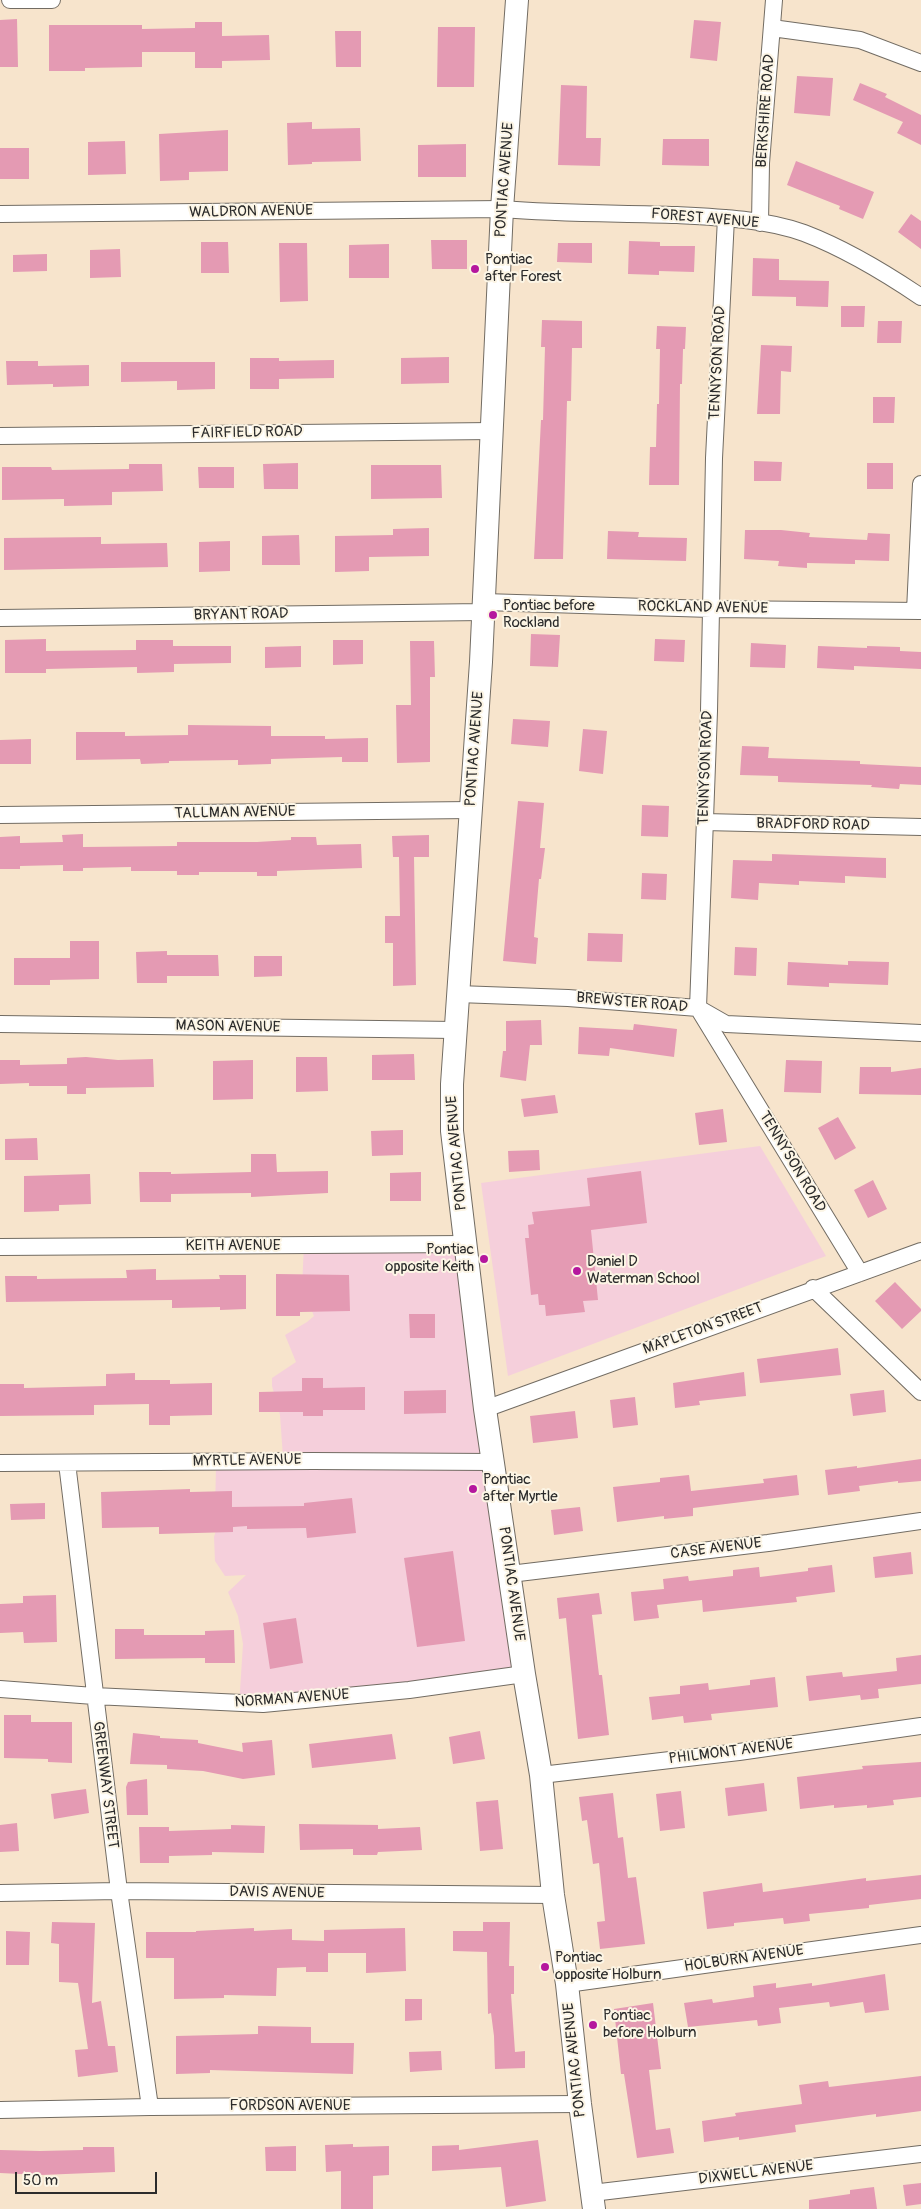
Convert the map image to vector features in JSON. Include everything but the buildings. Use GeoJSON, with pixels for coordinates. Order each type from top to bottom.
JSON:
{"type":"FeatureCollection","features":[{"type":"Feature","properties":{"kind":"main road","name":"PONTIAC AVENUE"},"geometry":{"type":"LineString","coordinates":[[518,0],[502,209],[484,607],[452,1084],[452,1131],[485,1409],[541,1776],[553,1895],[567,1984],[593,2201]]}},
{"type":"Feature","properties":{"kind":"street"},"geometry":{"type":"LineString","coordinates":[[10,0],[52,0]]}},
{"type":"Feature","properties":{"kind":"street","name":"BERKSHIRE ROAD"},"geometry":{"type":"LineString","coordinates":[[760,223],[761,163],[774,0]]}},
{"type":"Feature","properties":{"kind":"street"},"geometry":{"type":"LineString","coordinates":[[772,28],[860,40],[921,63]]}},
{"type":"Feature","properties":{"kind":"street","name":"WALDRON AVENUE"},"geometry":{"type":"LineString","coordinates":[[0,214],[502,209]]}},
{"type":"Feature","properties":{"kind":"street","name":"FOREST AVENUE"},"geometry":{"type":"LineString","coordinates":[[502,209],[548,213],[624,213],[726,218],[760,223],[803,233],[857,257],[888,274],[921,297]]}},
{"type":"Feature","properties":{"kind":"street","name":"TENNYSON ROAD"},"geometry":{"type":"LineString","coordinates":[[726,218],[714,458],[698,1008],[860,1273]]}},
{"type":"Feature","properties":{"kind":"street","name":"FAIRFIELD ROAD"},"geometry":{"type":"LineString","coordinates":[[0,436],[493,431]]}},
{"type":"Feature","properties":{"kind":"street"},"geometry":{"type":"LineString","coordinates":[[918,611],[921,484]]}},
{"type":"Feature","properties":{"kind":"street","name":"ROCKLAND AVENUE"},"geometry":{"type":"LineString","coordinates":[[484,607],[918,611]]}},
{"type":"Feature","properties":{"kind":"street","name":"BRYANT ROAD"},"geometry":{"type":"LineString","coordinates":[[0,618],[484,607]]}},
{"type":"Feature","properties":{"kind":"street","name":"TALLMAN AVENUE"},"geometry":{"type":"LineString","coordinates":[[0,815],[471,810]]}},
{"type":"Feature","properties":{"kind":"street","name":"BRADFORD ROAD"},"geometry":{"type":"LineString","coordinates":[[704,822],[921,827]]}},
{"type":"Feature","properties":{"kind":"street","name":"BREWSTER ROAD"},"geometry":{"type":"LineString","coordinates":[[458,994],[568,998],[698,1008],[726,1024],[921,1033]]}},
{"type":"Feature","properties":{"kind":"street","name":"MASON AVENUE"},"geometry":{"type":"LineString","coordinates":[[0,1024],[456,1030]]}},
{"type":"Feature","properties":{"kind":"street","name":"KEITH AVENUE"},"geometry":{"type":"LineString","coordinates":[[0,1247],[465,1244]]}},
{"type":"Feature","properties":{"kind":"street","name":"MAPLETON STREET"},"geometry":{"type":"LineString","coordinates":[[485,1409],[813,1288],[921,1251]]}},
{"type":"Feature","properties":{"kind":"street"},"geometry":{"type":"LineString","coordinates":[[813,1288],[921,1392]]}},
{"type":"Feature","properties":{"kind":"street","name":"MYRTLE AVENUE"},"geometry":{"type":"LineString","coordinates":[[0,1463],[313,1460],[493,1462]]}},
{"type":"Feature","properties":{"kind":"street","name":"GREENWAY STREET"},"geometry":{"type":"LineString","coordinates":[[67,1463],[119,1891],[150,2107]]}},
{"type":"Feature","properties":{"kind":"street","name":"CASE AVENUE"},"geometry":{"type":"LineString","coordinates":[[510,1574],[768,1543],[921,1521]]}},
{"type":"Feature","properties":{"kind":"street","name":"NORMAN AVENUE"},"geometry":{"type":"LineString","coordinates":[[0,1689],[94,1696],[263,1704],[409,1690],[524,1674]]}},
{"type":"Feature","properties":{"kind":"street","name":"PHILMONT AVENUE"},"geometry":{"type":"LineString","coordinates":[[541,1776],[739,1752],[921,1726]]}},
{"type":"Feature","properties":{"kind":"street","name":"DAVIS AVENUE"},"geometry":{"type":"LineString","coordinates":[[0,1893],[119,1891],[553,1895]]}},
{"type":"Feature","properties":{"kind":"street","name":"HOLBURN AVENUE"},"geometry":{"type":"LineString","coordinates":[[567,1984],[921,1935]]}},
{"type":"Feature","properties":{"kind":"street","name":"FORDSON AVENUE"},"geometry":{"type":"LineString","coordinates":[[0,2110],[580,2104]]}},
{"type":"Feature","properties":{"kind":"street","name":"DIXWELL AVENUE"},"geometry":{"type":"LineString","coordinates":[[593,2201],[921,2154]]}},
{"type":"Feature","properties":{"kind":"shaded area"},"geometry":{"type":"Polygon","coordinates":[[[760,1146],[826,1256],[508,1376],[481,1183],[760,1146]]]}},
{"type":"Feature","properties":{"kind":"shaded area"},"geometry":{"type":"Polygon","coordinates":[[[465,1242],[522,1673],[239,1706],[243,1644],[238,1616],[228,1592],[246,1575],[225,1576],[215,1561],[214,1537],[218,1524],[215,1513],[216,1465],[283,1457],[280,1415],[272,1386],[272,1378],[296,1362],[285,1335],[314,1316],[302,1288],[304,1244],[465,1242]]]}},
{"type":"Feature","properties":{"kind":"place","name":"Pontiac after Forest"},"geometry":{"type":"Point","coordinates":[475,269]}},
{"type":"Feature","properties":{"kind":"place","name":"Pontiac before Rockland"},"geometry":{"type":"Point","coordinates":[493,615]}},
{"type":"Feature","properties":{"kind":"place","name":"Pontiac opposite Keith"},"geometry":{"type":"Point","coordinates":[484,1259]}},
{"type":"Feature","properties":{"kind":"place","name":"Daniel D Waterman School"},"geometry":{"type":"Point","coordinates":[577,1271]}},
{"type":"Feature","properties":{"kind":"place","name":"Pontiac after Myrtle"},"geometry":{"type":"Point","coordinates":[473,1489]}},
{"type":"Feature","properties":{"kind":"place","name":"Pontiac opposite Holburn"},"geometry":{"type":"Point","coordinates":[545,1967]}},
{"type":"Feature","properties":{"kind":"place","name":"Pontiac before Holburn"},"geometry":{"type":"Point","coordinates":[593,2025]}}]}
